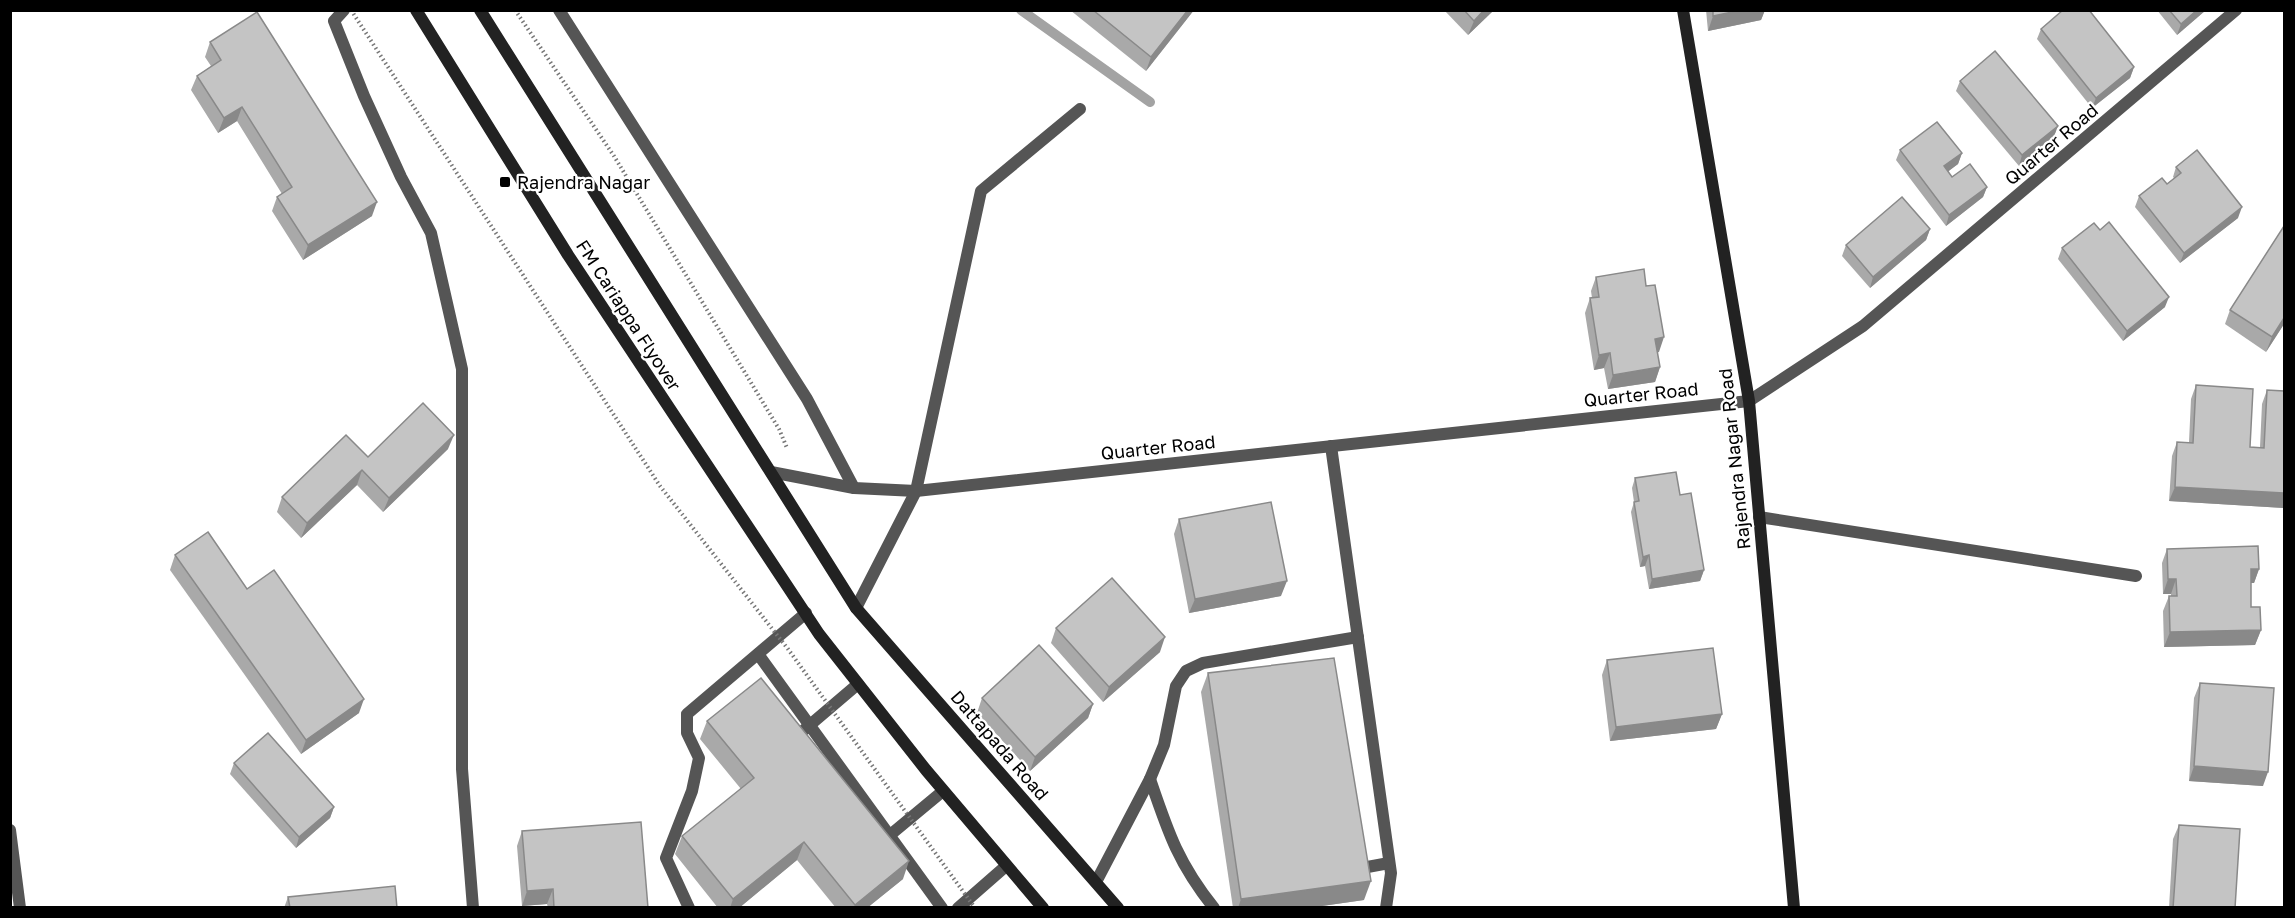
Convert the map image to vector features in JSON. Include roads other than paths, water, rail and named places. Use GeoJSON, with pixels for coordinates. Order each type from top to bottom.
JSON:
{"type":"FeatureCollection","features":[{"type":"Feature","properties":{"kind":"main road","name":"FM Cariappa Flyover"},"geometry":{"type":"LineString","coordinates":[[416,10],[568,255],[819,634],[858,684]]}},
{"type":"Feature","properties":{"kind":"main road","name":"FM Cariappa Flyover"},"geometry":{"type":"LineString","coordinates":[[480,10],[856,608]]}},
{"type":"Feature","properties":{"kind":"main road","name":"Rajendra Nagar Road"},"geometry":{"type":"LineString","coordinates":[[1683,10],[1749,400],[1794,908]]}},
{"type":"Feature","properties":{"kind":"main road","name":"Dattapada Road"},"geometry":{"type":"LineString","coordinates":[[856,608],[1118,907]]}},
{"type":"Feature","properties":{"kind":"main road"},"geometry":{"type":"LineString","coordinates":[[858,684],[943,791],[1043,908]]}},
{"type":"Feature","properties":{"kind":"street"},"geometry":{"type":"LineString","coordinates":[[344,10],[334,21],[401,177],[431,233],[462,369],[462,769],[473,908]]}},
{"type":"Feature","properties":{"kind":"street"},"geometry":{"type":"LineString","coordinates":[[560,10],[807,399],[854,488]]}},
{"type":"Feature","properties":{"kind":"street","name":"Quarter Road"},"geometry":{"type":"LineString","coordinates":[[771,472],[854,488],[916,491],[1749,400],[1863,326],[2236,10]]}},
{"type":"Feature","properties":{"kind":"street"},"geometry":{"type":"LineString","coordinates":[[856,608],[916,491],[981,191],[1080,109]]}},
{"type":"Feature","properties":{"kind":"street"},"geometry":{"type":"LineString","coordinates":[[1331,446],[1391,873],[1386,908]]}},
{"type":"Feature","properties":{"kind":"street"},"geometry":{"type":"LineString","coordinates":[[1759,517],[2136,576]]}},
{"type":"Feature","properties":{"kind":"street"},"geometry":{"type":"LineString","coordinates":[[689,908],[666,858],[692,791],[699,758],[687,734],[687,714],[806,614]]}},
{"type":"Feature","properties":{"kind":"street"},"geometry":{"type":"LineString","coordinates":[[1096,882],[1150,779],[1164,745],[1176,687],[1186,671],[1203,663],[1358,638]]}},
{"type":"Feature","properties":{"kind":"street"},"geometry":{"type":"LineString","coordinates":[[758,654],[810,725],[886,839],[942,908]]}},
{"type":"Feature","properties":{"kind":"street"},"geometry":{"type":"LineString","coordinates":[[798,735],[858,684]]}},
{"type":"Feature","properties":{"kind":"street"},"geometry":{"type":"LineString","coordinates":[[1150,779],[1173,846],[1193,881],[1214,908]]}},
{"type":"Feature","properties":{"kind":"street"},"geometry":{"type":"LineString","coordinates":[[886,839],[943,791]]}},
{"type":"Feature","properties":{"kind":"street"},"geometry":{"type":"LineString","coordinates":[[10,830],[20,908]]}},
{"type":"Feature","properties":{"kind":"street"},"geometry":{"type":"LineString","coordinates":[[1362,868],[1389,863]]}},
{"type":"Feature","properties":{"kind":"street"},"geometry":{"type":"LineString","coordinates":[[958,908],[1006,866]]}},
{"type":"Feature","properties":{"kind":"waterway"},"geometry":{"type":"LineString","coordinates":[[1021,10],[1150,102]]}},
{"type":"Feature","properties":{"kind":"place","name":"Rajendra Nagar"},"geometry":{"type":"Point","coordinates":[505,182]}}]}
